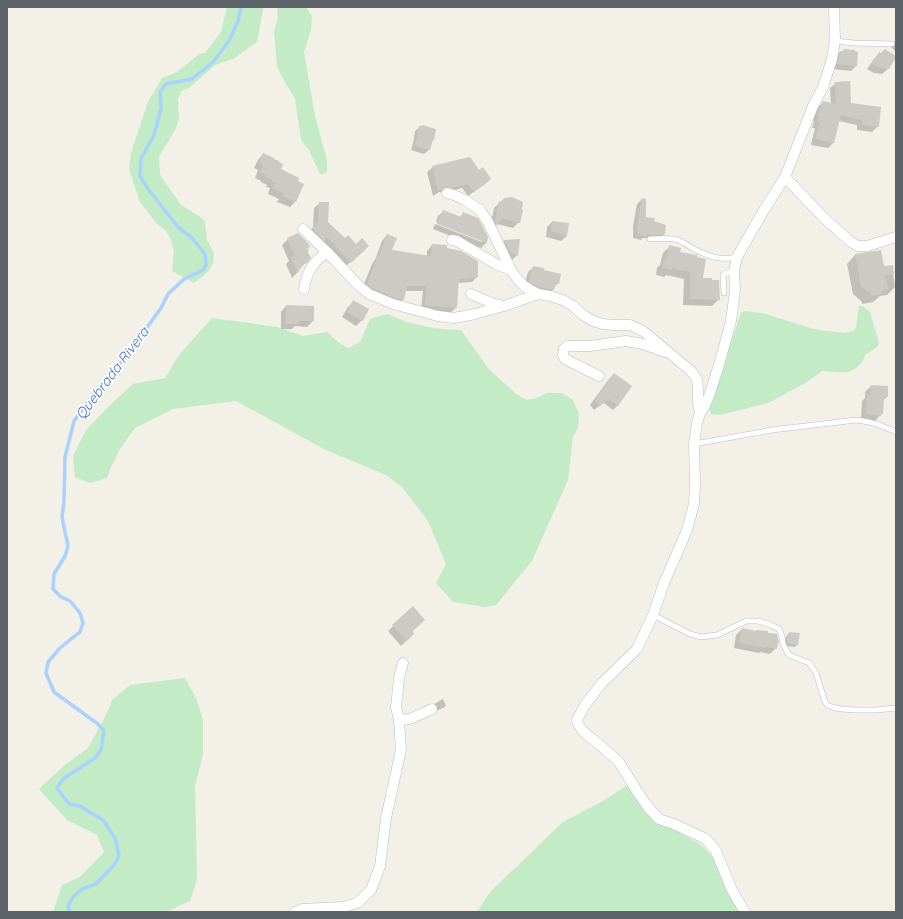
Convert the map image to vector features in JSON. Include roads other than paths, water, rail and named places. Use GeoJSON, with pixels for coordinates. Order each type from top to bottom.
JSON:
{"type":"FeatureCollection","features":[{"type":"Feature","properties":{"kind":"street"},"geometry":{"type":"LineString","coordinates":[[746,911],[732,890],[716,851],[706,839],[674,824],[659,819],[648,807],[619,762],[587,735],[578,724],[577,720],[585,705],[602,683],[637,649],[653,615],[664,583],[687,530],[694,504],[694,444],[700,413],[709,396],[731,321],[734,271],[737,257],[760,216],[785,177],[813,106],[823,87],[832,59],[835,41],[834,7]]}},
{"type":"Feature","properties":{"kind":"street"},"geometry":{"type":"LineString","coordinates":[[785,177],[824,218],[851,242],[858,246],[867,246],[896,237]]}},
{"type":"Feature","properties":{"kind":"street"},"geometry":{"type":"LineString","coordinates":[[447,193],[465,200],[480,210],[488,222],[511,270],[524,287],[538,294],[563,300],[593,321],[603,324],[630,325],[643,331],[691,371],[697,379],[700,413]]}},
{"type":"Feature","properties":{"kind":"street"},"geometry":{"type":"LineString","coordinates":[[303,229],[358,285],[369,294],[393,304],[438,316],[454,318],[504,306],[538,294]]}},
{"type":"Feature","properties":{"kind":"street"},"geometry":{"type":"LineString","coordinates":[[452,240],[496,264],[511,270]]}},
{"type":"Feature","properties":{"kind":"street"},"geometry":{"type":"LineString","coordinates":[[304,289],[304,285],[316,261],[328,253]]}},
{"type":"Feature","properties":{"kind":"street"},"geometry":{"type":"LineString","coordinates":[[471,294],[494,304],[504,306]]}},
{"type":"Feature","properties":{"kind":"street"},"geometry":{"type":"LineString","coordinates":[[600,376],[565,359],[563,354],[564,349],[567,346],[590,346],[626,341],[643,344],[669,353]]}},
{"type":"Feature","properties":{"kind":"street"},"geometry":{"type":"LineString","coordinates":[[295,912],[302,909],[343,908],[358,903],[371,890],[380,866],[386,818],[401,750],[399,720],[396,707],[399,678],[403,663]]}},
{"type":"Feature","properties":{"kind":"street"},"geometry":{"type":"LineString","coordinates":[[399,720],[410,719],[432,709]]}},
{"type":"Feature","properties":{"kind":"lane"},"geometry":{"type":"LineString","coordinates":[[835,41],[892,44]]}},
{"type":"Feature","properties":{"kind":"lane"},"geometry":{"type":"LineString","coordinates":[[650,239],[677,239],[703,254],[728,259],[737,257]]}},
{"type":"Feature","properties":{"kind":"lane"},"geometry":{"type":"LineString","coordinates":[[724,293],[723,276],[724,274],[734,271]]}},
{"type":"Feature","properties":{"kind":"lane"},"geometry":{"type":"LineString","coordinates":[[694,444],[772,430],[856,420],[869,421],[896,432]]}},
{"type":"Feature","properties":{"kind":"lane"},"geometry":{"type":"LineString","coordinates":[[653,615],[690,634],[702,637],[717,635],[746,621],[771,625],[779,629],[783,644],[789,655],[809,663],[816,673],[827,705],[841,709],[856,710],[896,708]]}},
{"type":"Feature","properties":{"kind":"waterway","name":"Quebrada Rivera"},"geometry":{"type":"LineString","coordinates":[[70,912],[68,906],[73,897],[82,889],[96,884],[114,865],[119,856],[115,838],[103,820],[80,806],[69,804],[57,788],[63,779],[95,758],[101,750],[104,731],[98,724],[54,692],[46,673],[48,662],[60,648],[80,632],[83,623],[80,613],[70,601],[61,597],[53,589],[54,574],[65,556],[68,546],[62,517],[65,457],[74,421],[84,407],[105,379],[125,358],[161,308],[168,294],[184,279],[203,270],[206,265],[205,254],[192,238],[178,227],[148,189],[140,176],[141,159],[154,135],[161,108],[160,92],[166,84],[192,79],[213,62],[229,41],[238,21],[241,7]]}}]}
